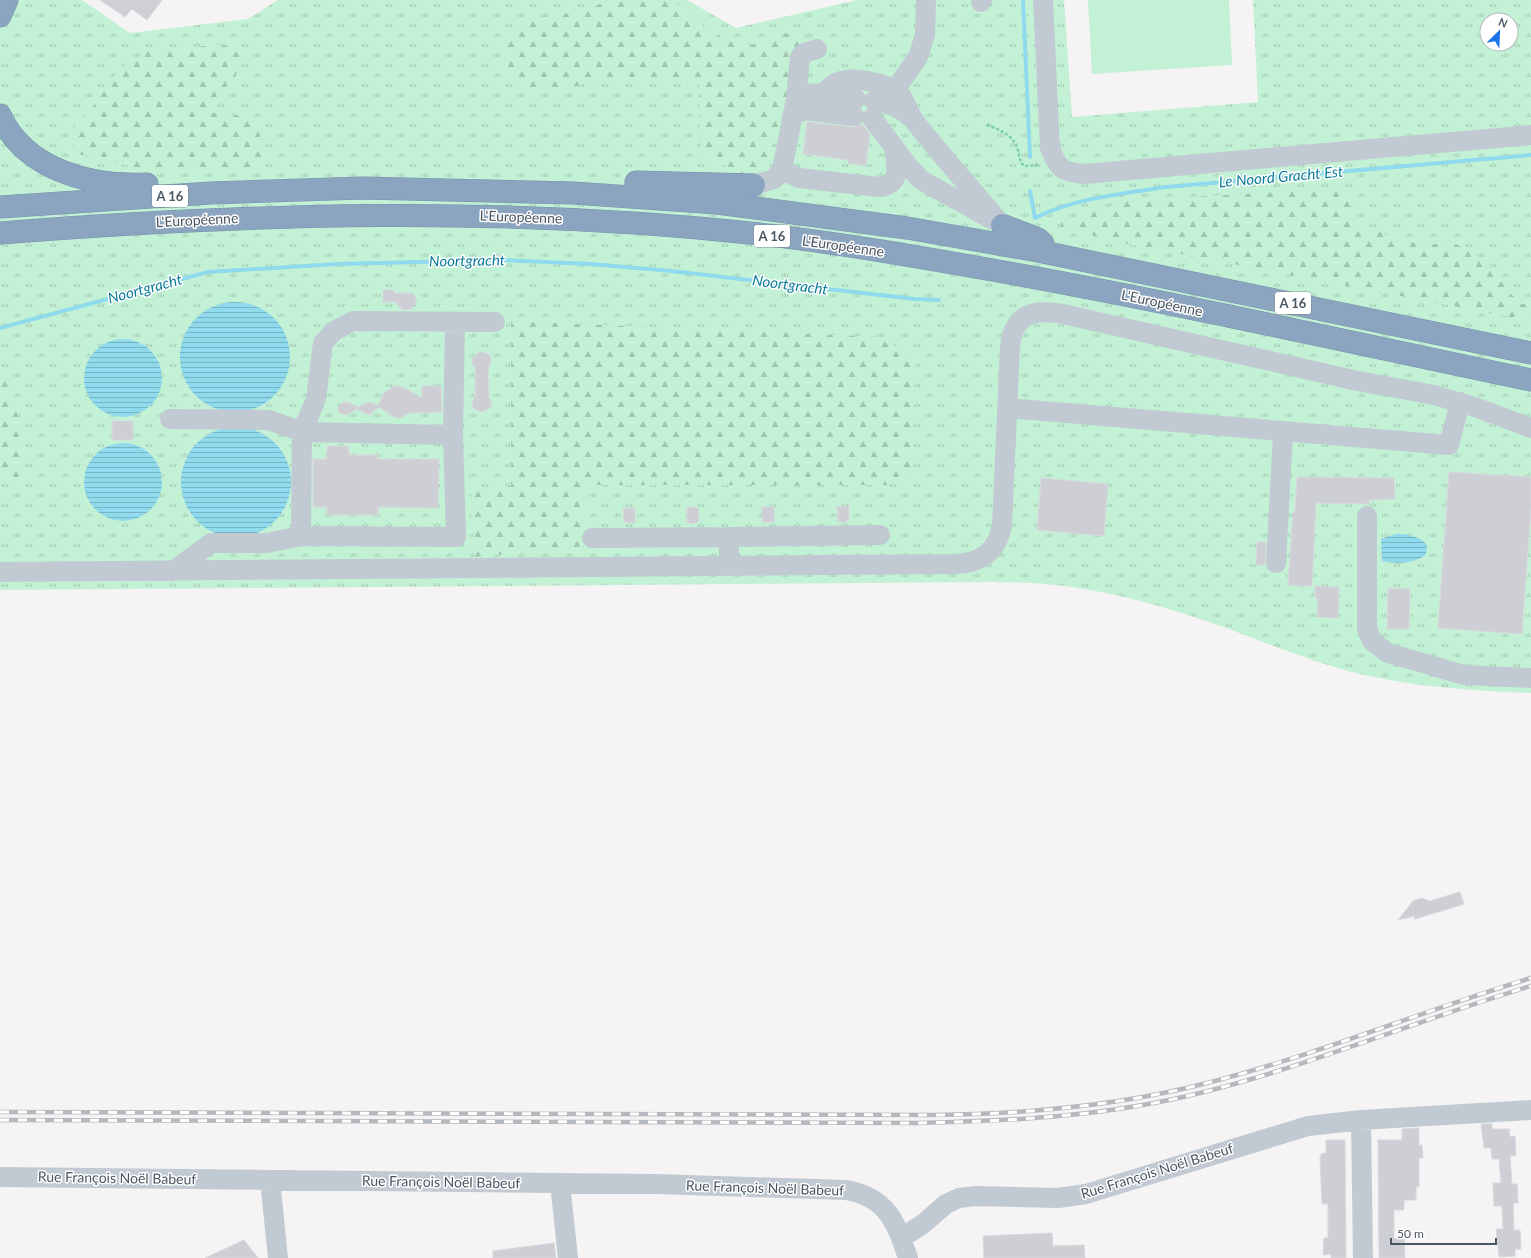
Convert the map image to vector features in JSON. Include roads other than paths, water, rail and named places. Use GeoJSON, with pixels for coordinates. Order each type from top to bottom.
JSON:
{"type":"FeatureCollection","features":[{"type":"Feature","properties":{"kind":"highway"},"geometry":{"type":"LineString","coordinates":[[0,16],[7,0]]}},
{"type":"Feature","properties":{"kind":"highway"},"geometry":{"type":"LineString","coordinates":[[0,115],[12,136],[28,152],[46,164],[64,172],[90,180],[131,185],[222,180],[340,188]]}},
{"type":"Feature","properties":{"kind":"highway"},"geometry":{"type":"LineString","coordinates":[[451,190],[568,181],[754,185]]}},
{"type":"Feature","properties":{"kind":"highway","name":"L'Européenne"},"geometry":{"type":"LineString","coordinates":[[0,207],[211,193],[340,188],[593,194],[724,204],[927,232],[1055,254],[1531,353]]}},
{"type":"Feature","properties":{"kind":"highway","name":"L'Européenne"},"geometry":{"type":"LineString","coordinates":[[0,233],[204,220],[391,214],[522,216],[670,226],[765,235],[946,262],[1110,292],[1531,380]]}},
{"type":"Feature","properties":{"kind":"highway"},"geometry":{"type":"LineString","coordinates":[[1002,225],[1038,239],[1055,254]]}},
{"type":"Feature","properties":{"kind":"highway"},"geometry":{"type":"LineString","coordinates":[[1353,342],[1458,374],[1531,390]]}},
{"type":"Feature","properties":{"kind":"street"},"geometry":{"type":"LineString","coordinates":[[1043,0],[1050,148],[1056,164],[1067,172],[1084,174],[1531,135]]}},
{"type":"Feature","properties":{"kind":"street"},"geometry":{"type":"LineString","coordinates":[[895,90],[918,57],[925,35],[921,9]]}},
{"type":"Feature","properties":{"kind":"street"},"geometry":{"type":"LineString","coordinates":[[754,185],[774,179],[782,170],[795,107],[800,57],[804,53],[817,49]]}},
{"type":"Feature","properties":{"kind":"street"},"geometry":{"type":"LineString","coordinates":[[822,93],[832,84],[846,80],[877,83],[895,90],[900,95],[913,120]]}},
{"type":"Feature","properties":{"kind":"street"},"geometry":{"type":"LineString","coordinates":[[795,107],[806,94],[822,93],[864,108],[894,148],[921,180],[970,209],[1002,225]]}},
{"type":"Feature","properties":{"kind":"street"},"geometry":{"type":"LineString","coordinates":[[795,107],[805,110],[864,108],[886,102],[899,108],[913,120],[944,152],[1002,225]]}},
{"type":"Feature","properties":{"kind":"street"},"geometry":{"type":"LineString","coordinates":[[782,170],[799,178],[879,187],[889,186],[894,181],[897,171],[894,148]]}},
{"type":"Feature","properties":{"kind":"street"},"geometry":{"type":"LineString","coordinates":[[921,180],[930,174],[944,152]]}},
{"type":"Feature","properties":{"kind":"street"},"geometry":{"type":"LineString","coordinates":[[0,572],[955,564],[972,562],[984,557],[998,541],[1002,526],[1010,346],[1014,327],[1027,315],[1047,312],[1353,380],[1434,395],[1460,402],[1531,428]]}},
{"type":"Feature","properties":{"kind":"street"},"geometry":{"type":"LineString","coordinates":[[301,536],[302,432],[316,399],[323,343],[334,331],[353,321],[495,322]]}},
{"type":"Feature","properties":{"kind":"street"},"geometry":{"type":"LineString","coordinates":[[173,571],[211,543],[267,543],[301,536],[456,537],[453,435],[455,322]]}},
{"type":"Feature","properties":{"kind":"street"},"geometry":{"type":"LineString","coordinates":[[1008,408],[1449,445],[1460,402]]}},
{"type":"Feature","properties":{"kind":"street"},"geometry":{"type":"LineString","coordinates":[[170,419],[269,420],[302,432],[453,435]]}},
{"type":"Feature","properties":{"kind":"street"},"geometry":{"type":"LineString","coordinates":[[1276,563],[1283,432]]}},
{"type":"Feature","properties":{"kind":"street"},"geometry":{"type":"LineString","coordinates":[[1367,516],[1367,629],[1372,641],[1377,646],[1388,653],[1464,674],[1531,678]]}},
{"type":"Feature","properties":{"kind":"street"},"geometry":{"type":"LineString","coordinates":[[592,538],[880,535]]}},
{"type":"Feature","properties":{"kind":"street"},"geometry":{"type":"LineString","coordinates":[[729,537],[729,566]]}},
{"type":"Feature","properties":{"kind":"street","name":"Rue François Noël Babeuf"},"geometry":{"type":"LineString","coordinates":[[0,1177],[707,1185],[854,1192],[867,1196],[886,1209],[895,1222],[902,1238],[923,1224],[946,1204],[959,1198],[974,1196],[1048,1198],[1077,1195],[1107,1188],[1298,1128],[1330,1122],[1531,1110]]}},
{"type":"Feature","properties":{"kind":"street"},"geometry":{"type":"LineString","coordinates":[[1361,1120],[1363,1258]]}},
{"type":"Feature","properties":{"kind":"street"},"geometry":{"type":"LineString","coordinates":[[270,1180],[278,1258]]}},
{"type":"Feature","properties":{"kind":"street"},"geometry":{"type":"LineString","coordinates":[[560,1183],[568,1258]]}},
{"type":"Feature","properties":{"kind":"street"},"geometry":{"type":"LineString","coordinates":[[902,1238],[908,1258]]}},
{"type":"Feature","properties":{"kind":"water"},"geometry":{"type":"Polygon","coordinates":[[[235,302],[256,306],[266,311],[274,318],[281,326],[286,336],[290,357],[286,378],[281,388],[274,396],[266,403],[256,408],[235,412],[214,408],[204,403],[196,396],[189,388],[184,378],[180,357],[184,336],[189,326],[196,318],[204,311],[214,306],[235,302]]]}},
{"type":"Feature","properties":{"kind":"water"},"geometry":{"type":"Polygon","coordinates":[[[115,339],[131,339],[145,345],[156,356],[162,370],[162,386],[156,400],[145,411],[131,417],[115,417],[101,411],[90,400],[84,386],[84,370],[90,356],[101,345],[115,339]]]}},
{"type":"Feature","properties":{"kind":"water"},"geometry":{"type":"Polygon","coordinates":[[[236,427],[257,431],[267,436],[275,443],[282,451],[287,461],[291,482],[287,503],[282,513],[275,521],[267,528],[257,533],[236,537],[215,533],[205,528],[197,521],[190,513],[185,503],[181,482],[185,461],[190,451],[197,443],[205,436],[215,431],[236,427]]]}},
{"type":"Feature","properties":{"kind":"water"},"geometry":{"type":"Polygon","coordinates":[[[115,443],[131,443],[145,449],[156,460],[162,474],[162,490],[156,504],[145,515],[131,521],[115,521],[101,515],[90,504],[84,490],[84,474],[90,460],[101,449],[115,443]]]}},
{"type":"Feature","properties":{"kind":"water"},"geometry":{"type":"Polygon","coordinates":[[[1396,534],[1408,535],[1421,539],[1427,545],[1426,554],[1417,560],[1399,563],[1382,561],[1381,539],[1396,534]]]}},
{"type":"Feature","properties":{"kind":"waterway"},"geometry":{"type":"LineString","coordinates":[[1023,0],[1030,157]]}},
{"type":"Feature","properties":{"kind":"waterway","name":"Le Noord Gracht Est"},"geometry":{"type":"LineString","coordinates":[[1030,191],[1035,218],[1049,211],[1081,201],[1116,194],[1166,187],[1531,155]]}},
{"type":"Feature","properties":{"kind":"waterway","name":"Noortgracht"},"geometry":{"type":"LineString","coordinates":[[0,328],[208,272],[337,264],[504,260],[590,264],[671,271],[915,299],[939,300]]}},
{"type":"Feature","properties":{"kind":"railway"},"geometry":{"type":"LineString","coordinates":[[0,1112],[934,1115],[1003,1113],[1072,1107],[1140,1098],[1248,1072],[1531,978]]}},
{"type":"Feature","properties":{"kind":"railway"},"geometry":{"type":"LineString","coordinates":[[0,1120],[917,1123],[990,1121],[1062,1116],[1133,1107],[1204,1092],[1245,1081],[1531,986]]}}]}
